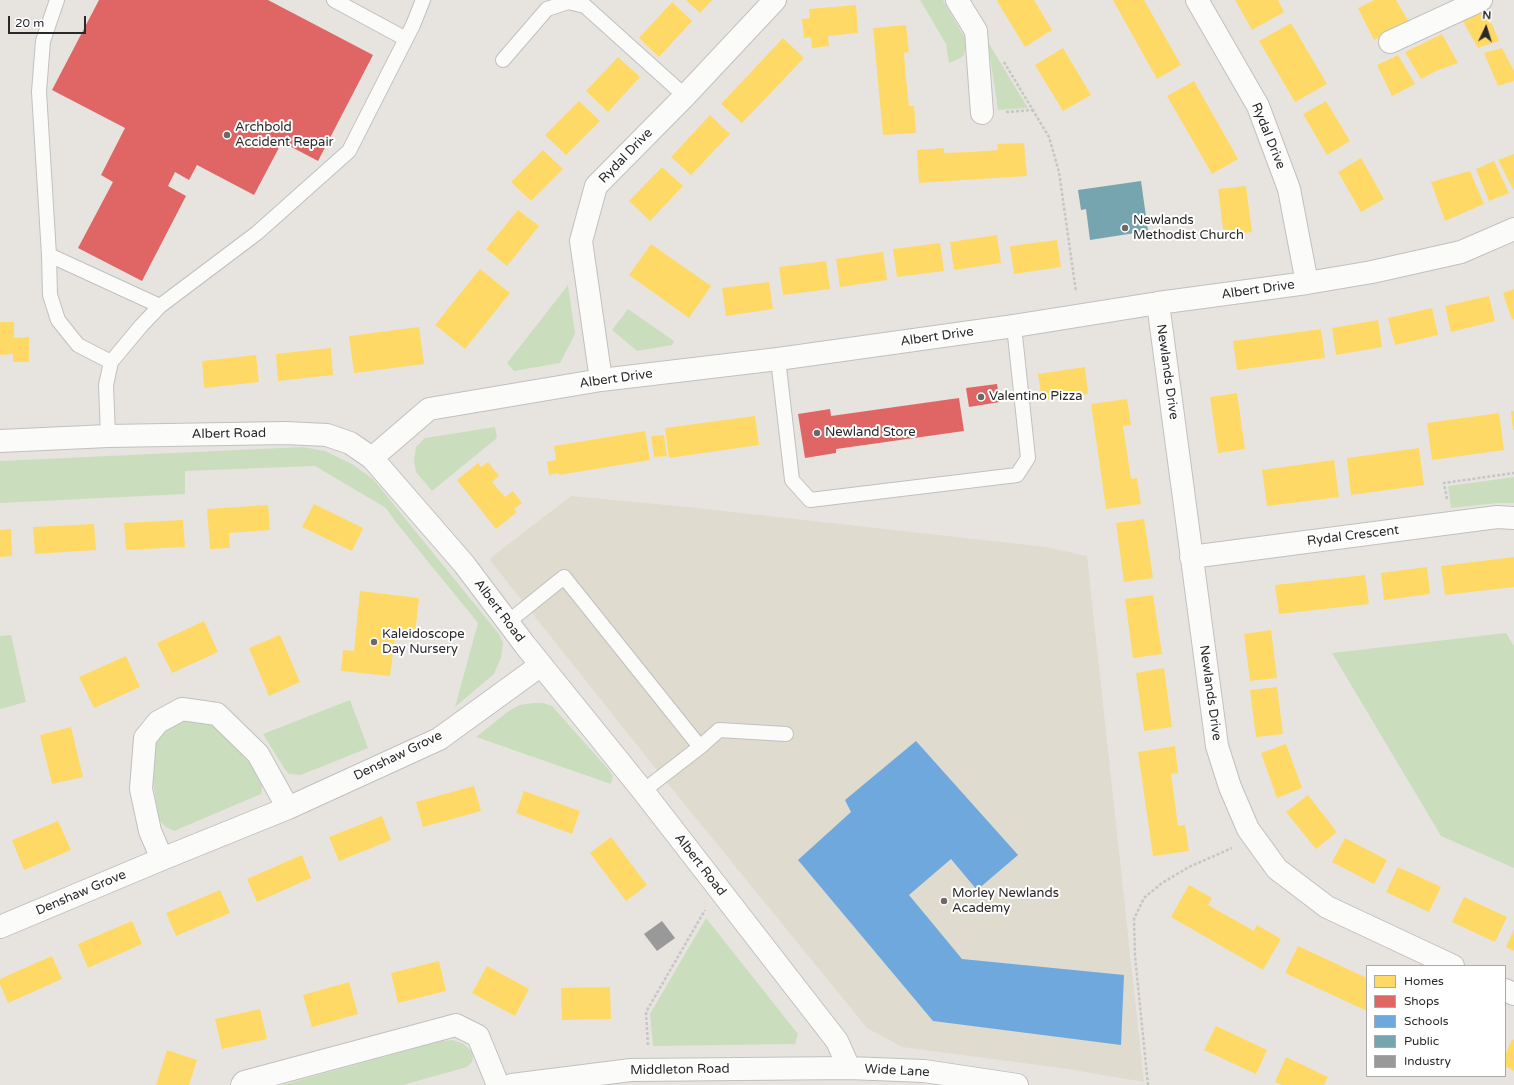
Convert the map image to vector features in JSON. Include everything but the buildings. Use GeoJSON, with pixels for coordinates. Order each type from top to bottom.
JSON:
{"type":"FeatureCollection","features":[{"type":"Feature","properties":{"kind":"street","name":"Rydal Drive"},"geometry":{"type":"LineString","coordinates":[[601,380],[582,241],[596,186],[685,96],[775,0]]}},
{"type":"Feature","properties":{"kind":"street"},"geometry":{"type":"LineString","coordinates":[[957,0],[976,31],[982,113]]}},
{"type":"Feature","properties":{"kind":"street","name":"Rydal Drive"},"geometry":{"type":"LineString","coordinates":[[1197,0],[1258,106],[1289,189],[1307,283]]}},
{"type":"Feature","properties":{"kind":"street"},"geometry":{"type":"LineString","coordinates":[[1390,42],[1453,6],[1481,0]]}},
{"type":"Feature","properties":{"kind":"street","name":"Albert Drive"},"geometry":{"type":"LineString","coordinates":[[372,458],[429,409],[601,380],[778,359],[1014,326],[1158,303],[1307,283],[1372,272],[1461,252],[1514,229]]}},
{"type":"Feature","properties":{"kind":"street","name":"Newlands Drive"},"geometry":{"type":"LineString","coordinates":[[1158,303],[1217,746],[1230,787],[1248,829],[1277,869],[1327,907],[1452,965]]}},
{"type":"Feature","properties":{"kind":"street","name":"Albert Road"},"geometry":{"type":"LineString","coordinates":[[0,441],[108,436],[285,433],[327,435],[350,443],[372,458],[464,564],[541,665],[643,791],[837,1041],[849,1068]]}},
{"type":"Feature","properties":{"kind":"street","name":"Rydal Crescent"},"geometry":{"type":"LineString","coordinates":[[1191,557],[1497,517],[1514,518]]}},
{"type":"Feature","properties":{"kind":"street","name":"Denshaw Grove"},"geometry":{"type":"LineString","coordinates":[[0,927],[288,808],[439,739],[541,665]]}},
{"type":"Feature","properties":{"kind":"street"},"geometry":{"type":"LineString","coordinates":[[162,859],[150,831],[141,789],[145,738],[158,722],[182,709],[217,714],[258,754],[288,808]]}},
{"type":"Feature","properties":{"kind":"street"},"geometry":{"type":"LineString","coordinates":[[242,1085],[244,1082],[456,1025],[478,1036],[498,1085]]}},
{"type":"Feature","properties":{"kind":"street","name":"Middleton Road"},"geometry":{"type":"LineString","coordinates":[[512,1085],[631,1070],[849,1068]]}},
{"type":"Feature","properties":{"kind":"street","name":"Wide Lane"},"geometry":{"type":"LineString","coordinates":[[849,1068],[924,1071],[1004,1084]]}},
{"type":"Feature","properties":{"kind":"lane"},"geometry":{"type":"LineString","coordinates":[[57,0],[43,41],[38,92],[49,255],[50,295],[58,320],[78,345],[111,362]]}},
{"type":"Feature","properties":{"kind":"lane"},"geometry":{"type":"LineString","coordinates":[[334,0],[406,39]]}},
{"type":"Feature","properties":{"kind":"lane"},"geometry":{"type":"LineString","coordinates":[[108,436],[106,385],[111,362],[160,306],[257,233],[350,151],[406,39],[423,0]]}},
{"type":"Feature","properties":{"kind":"lane"},"geometry":{"type":"LineString","coordinates":[[504,60],[547,9],[568,2],[585,6],[685,96]]}},
{"type":"Feature","properties":{"kind":"lane"},"geometry":{"type":"LineString","coordinates":[[49,255],[160,306]]}},
{"type":"Feature","properties":{"kind":"lane"},"geometry":{"type":"LineString","coordinates":[[778,359],[792,480],[810,500],[1017,474],[1028,458],[1014,326]]}},
{"type":"Feature","properties":{"kind":"lane"},"geometry":{"type":"LineString","coordinates":[[508,622],[564,577],[700,747]]}},
{"type":"Feature","properties":{"kind":"lane"},"geometry":{"type":"LineString","coordinates":[[643,791],[700,747],[719,730],[786,734]]}},
{"type":"Feature","properties":{"kind":"path"},"geometry":{"type":"LineString","coordinates":[[1001,58],[1049,137],[1059,172],[1079,316]]}},
{"type":"Feature","properties":{"kind":"path"},"geometry":{"type":"LineString","coordinates":[[1450,523],[1444,483],[1514,473]]}},
{"type":"Feature","properties":{"kind":"path"},"geometry":{"type":"LineString","coordinates":[[1148,1085],[1135,956],[1134,919],[1144,898],[1162,883],[1189,867],[1254,838]]}},
{"type":"Feature","properties":{"kind":"path"},"geometry":{"type":"LineString","coordinates":[[650,1070],[646,1012],[718,889]]}},
{"type":"Feature","properties":{"kind":"shaded area","name":"Morley Newlands Academy"},"geometry":{"type":"Polygon","coordinates":[[[571,496],[688,507],[1046,547],[1087,556],[1144,1082],[1068,1069],[902,1047],[867,1028],[660,774],[489,559],[571,496]]]}},
{"type":"Feature","properties":{"kind":"green space"},"geometry":{"type":"Polygon","coordinates":[[[920,0],[943,0],[965,38],[966,46],[964,55],[959,59],[949,63],[946,44],[920,0]]]}},
{"type":"Feature","properties":{"kind":"green space"},"geometry":{"type":"Polygon","coordinates":[[[988,42],[1028,108],[998,110],[988,42]]]}},
{"type":"Feature","properties":{"kind":"green space"},"geometry":{"type":"Polygon","coordinates":[[[568,285],[575,334],[560,363],[514,371],[507,363],[568,285]]]}},
{"type":"Feature","properties":{"kind":"green space"},"geometry":{"type":"Polygon","coordinates":[[[628,309],[674,341],[672,345],[637,351],[612,330],[628,309]]]}},
{"type":"Feature","properties":{"kind":"green space"},"geometry":{"type":"Polygon","coordinates":[[[495,427],[497,438],[432,491],[416,472],[414,461],[416,447],[425,438],[495,427]]]}},
{"type":"Feature","properties":{"kind":"green space"},"geometry":{"type":"Polygon","coordinates":[[[303,447],[325,451],[352,464],[373,479],[499,634],[503,643],[501,658],[494,674],[455,707],[478,623],[386,508],[315,466],[185,471],[185,494],[0,503],[0,461],[303,447]]]}},
{"type":"Feature","properties":{"kind":"green space"},"geometry":{"type":"Polygon","coordinates":[[[1514,477],[1514,503],[1498,503],[1451,508],[1448,486],[1514,477]]]}},
{"type":"Feature","properties":{"kind":"green space"},"geometry":{"type":"Polygon","coordinates":[[[1506,633],[1514,646],[1514,868],[1441,836],[1332,653],[1506,633]]]}},
{"type":"Feature","properties":{"kind":"green space"},"geometry":{"type":"Polygon","coordinates":[[[11,635],[26,702],[0,709],[0,636],[11,635]]]}},
{"type":"Feature","properties":{"kind":"green space"},"geometry":{"type":"Polygon","coordinates":[[[350,700],[368,748],[301,775],[289,774],[263,734],[350,700]]]}},
{"type":"Feature","properties":{"kind":"green space"},"geometry":{"type":"Polygon","coordinates":[[[543,703],[552,706],[609,770],[613,776],[611,784],[476,737],[510,710],[520,705],[543,703]]]}},
{"type":"Feature","properties":{"kind":"green space"},"geometry":{"type":"Polygon","coordinates":[[[201,718],[232,734],[263,782],[261,794],[174,831],[166,827],[159,820],[153,782],[153,747],[159,735],[176,721],[201,718]]]}},
{"type":"Feature","properties":{"kind":"green space"},"geometry":{"type":"Polygon","coordinates":[[[706,918],[798,1034],[795,1044],[653,1046],[650,1014],[706,918]]]}},
{"type":"Feature","properties":{"kind":"green space"},"geometry":{"type":"Polygon","coordinates":[[[453,1040],[464,1044],[472,1052],[472,1062],[467,1067],[403,1085],[282,1085],[441,1041],[453,1040]]]}},
{"type":"Feature","properties":{"kind":"place","name":"Archbold Accident Repair"},"geometry":{"type":"Point","coordinates":[227,135]}},
{"type":"Feature","properties":{"kind":"place","name":"Newlands Methodist Church"},"geometry":{"type":"Point","coordinates":[1125,228]}},
{"type":"Feature","properties":{"kind":"place","name":"Valentino Pizza"},"geometry":{"type":"Point","coordinates":[981,397]}},
{"type":"Feature","properties":{"kind":"place","name":"Newland Store"},"geometry":{"type":"Point","coordinates":[817,433]}},
{"type":"Feature","properties":{"kind":"place","name":"Kaleidoscope Day Nursery"},"geometry":{"type":"Point","coordinates":[374,642]}},
{"type":"Feature","properties":{"kind":"place","name":"Morley Newlands Academy"},"geometry":{"type":"Point","coordinates":[944,901]}}]}
